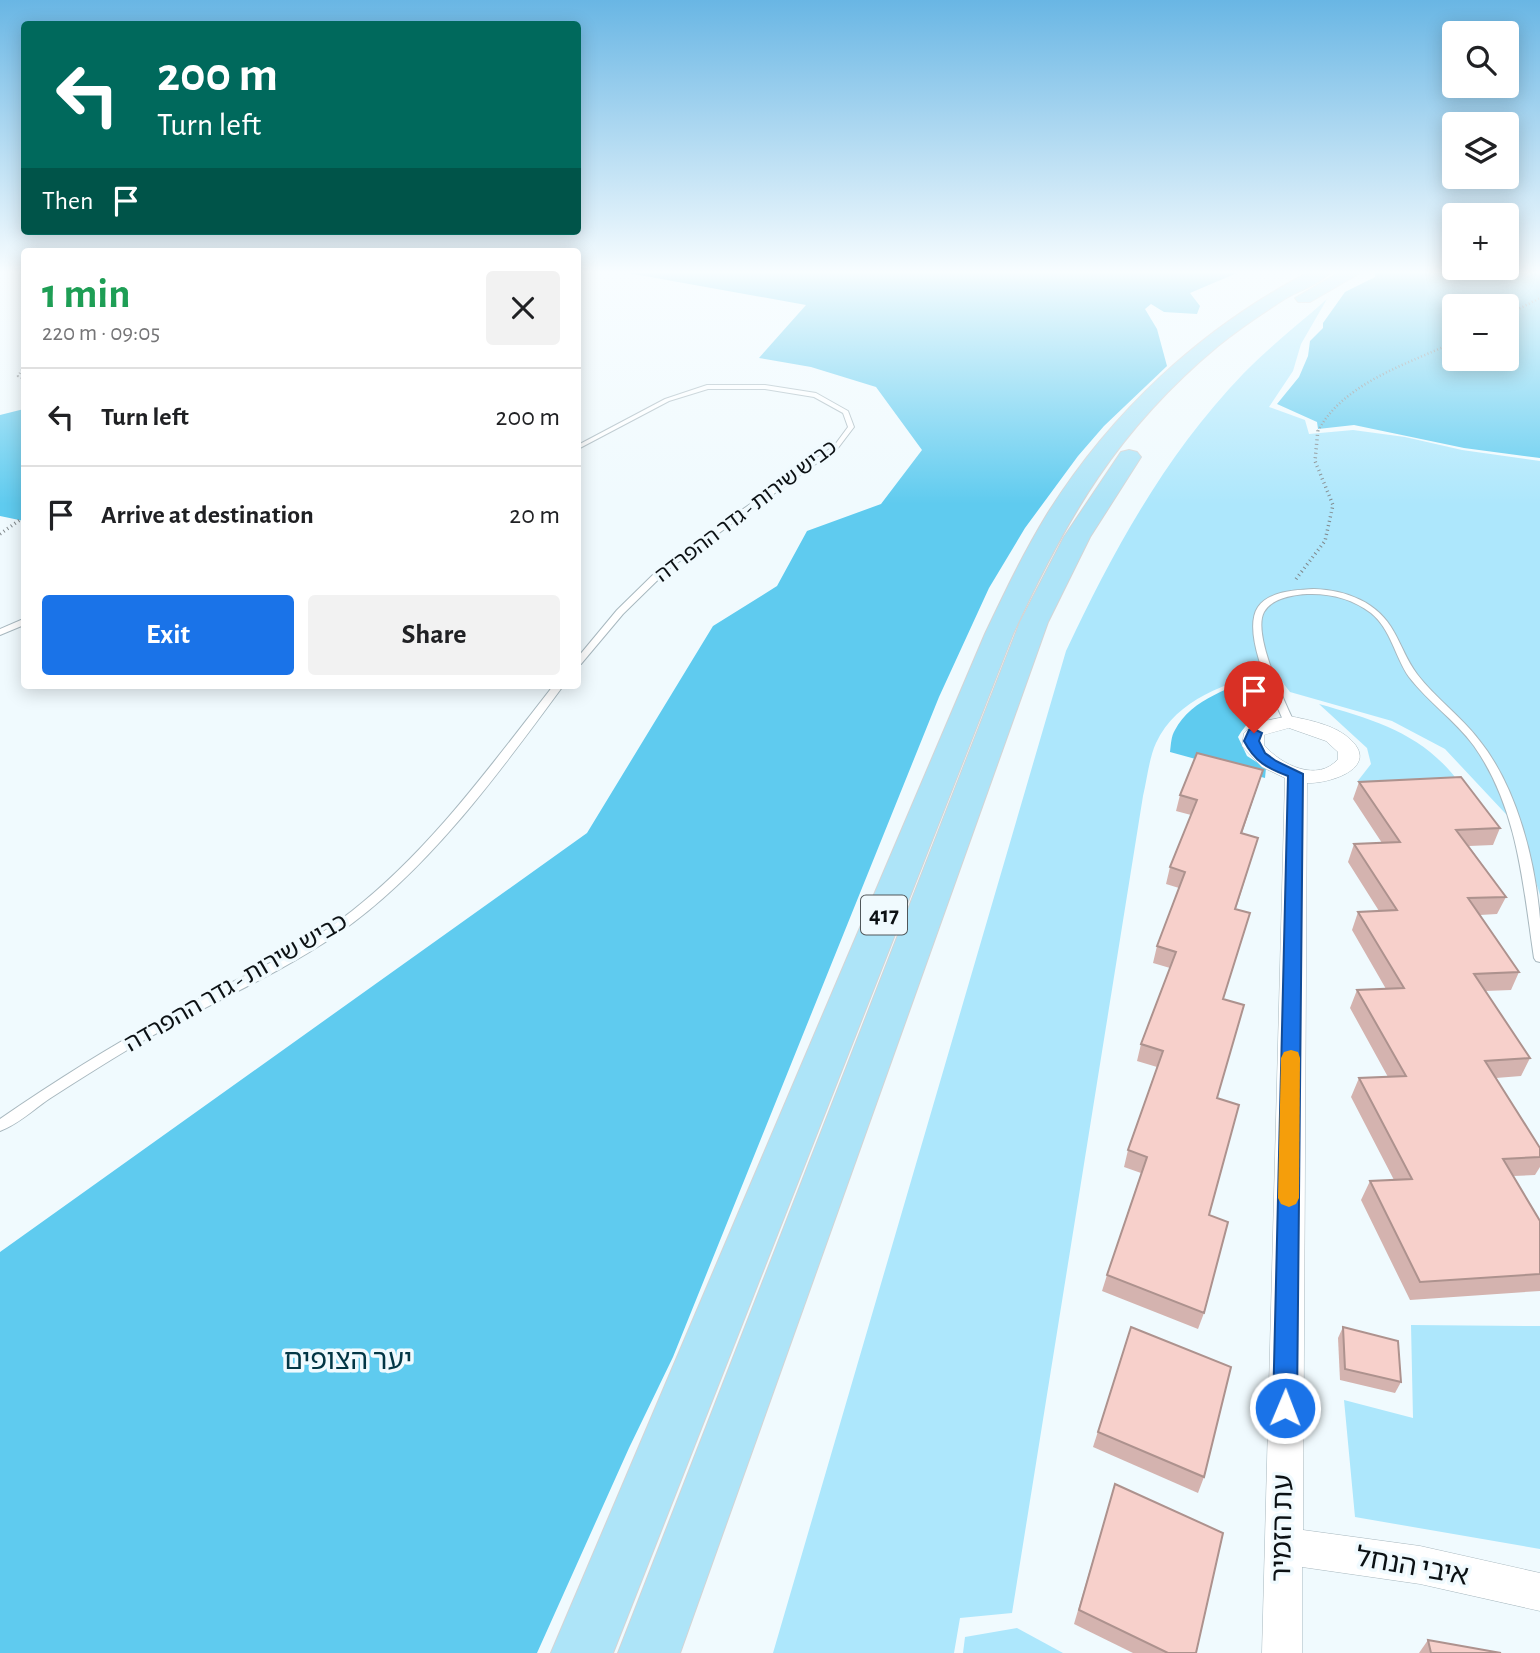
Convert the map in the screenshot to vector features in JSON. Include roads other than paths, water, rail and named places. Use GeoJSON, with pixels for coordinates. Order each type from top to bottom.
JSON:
{"type":"FeatureCollection","features":[{"type":"Feature","properties":{"kind":"main road","name":"417"},"geometry":{"type":"LineString","coordinates":[[582,1653],[999,634],[1032,565],[1071,496],[1140,409],[1202,350]]}},
{"type":"Feature","properties":{"kind":"main road","name":"417"},"geometry":{"type":"LineString","coordinates":[[649,1653],[1034,622],[1058,567],[1108,487],[1168,407],[1230,350]]}},
{"type":"Feature","properties":{"kind":"street"},"geometry":{"type":"LineString","coordinates":[[1289,722],[1320,728],[1333,736],[1343,744],[1348,754],[1347,762],[1340,769],[1328,774],[1296,774],[1270,764],[1259,755],[1252,741],[1254,733],[1262,727],[1289,722]]}},
{"type":"Feature","properties":{"kind":"street","name":"עת הזמיר"},"geometry":{"type":"LineString","coordinates":[[1282,1653],[1296,774]]}},
{"type":"Feature","properties":{"kind":"street","name":"איבי הנחל"},"geometry":{"type":"LineString","coordinates":[[1283,1546],[1420,1565],[1540,1592]]}},
{"type":"Feature","properties":{"kind":"lane","name":"כביש שירות - גדר ההפרדה"},"geometry":{"type":"LineString","coordinates":[[581,444],[667,400],[707,387],[765,387],[816,395],[846,412],[851,427],[836,447],[667,566],[620,612],[581,658]]}},
{"type":"Feature","properties":{"kind":"lane"},"geometry":{"type":"LineString","coordinates":[[1289,722],[1265,659],[1257,626],[1261,609],[1269,601],[1283,596],[1334,593],[1370,609],[1381,618],[1411,673],[1475,741],[1510,801],[1524,858],[1540,958]]}},
{"type":"Feature","properties":{"kind":"lane"},"geometry":{"type":"LineString","coordinates":[[0,632],[21,623]]}},
{"type":"Feature","properties":{"kind":"lane","name":"כביש שירות - גדר ההפרדה"},"geometry":{"type":"LineString","coordinates":[[0,1126],[57,1085],[182,1014],[276,965],[353,917],[402,878],[458,813],[556,689]]}},
{"type":"Feature","properties":{"kind":"park label","name":"יער הצופים"},"geometry":{"type":"Point","coordinates":[348,1361]}}]}
